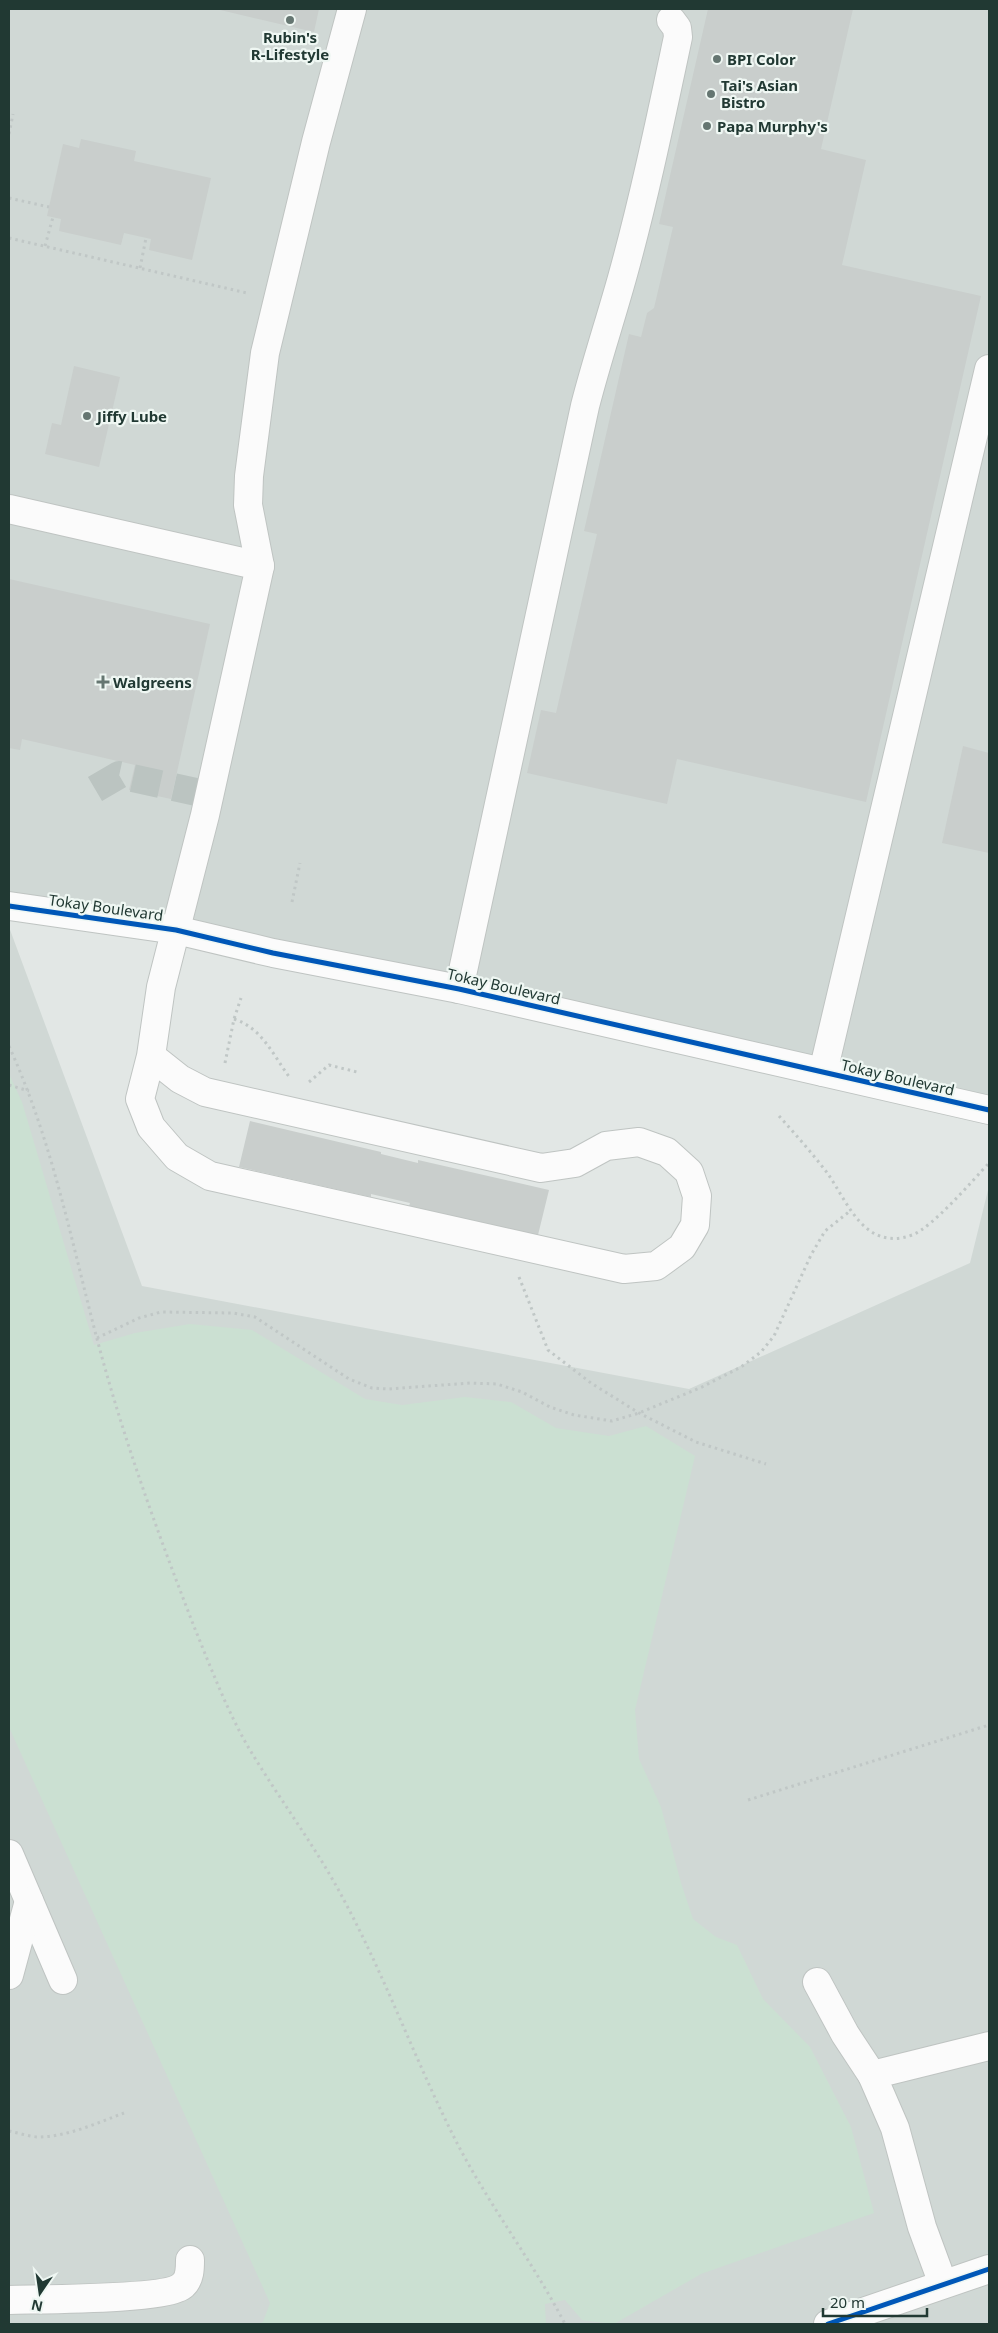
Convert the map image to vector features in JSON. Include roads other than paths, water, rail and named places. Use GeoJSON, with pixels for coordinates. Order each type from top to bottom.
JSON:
{"type":"FeatureCollection","features":[{"type":"Feature","properties":{"kind":"street"},"geometry":{"type":"LineString","coordinates":[[151,1056],[180,1079],[205,1092],[541,1168],[575,1163],[606,1146],[639,1142],[667,1152],[689,1172],[697,1196],[695,1225],[682,1247],[656,1266],[624,1269],[210,1176],[177,1157],[151,1127],[140,1099],[151,1056],[161,987],[210,795],[260,566],[248,505],[249,476],[265,353],[316,142],[352,9]]}},
{"type":"Feature","properties":{"kind":"street"},"geometry":{"type":"LineString","coordinates":[[459,988],[585,406],[599,350],[622,279],[661,116],[678,37],[677,28],[671,20]]}},
{"type":"Feature","properties":{"kind":"street"},"geometry":{"type":"LineString","coordinates":[[823,1072],[989,369]]}},
{"type":"Feature","properties":{"kind":"street"},"geometry":{"type":"LineString","coordinates":[[9,509],[260,566]]}},
{"type":"Feature","properties":{"kind":"street","name":"Tokay Boulevard"},"geometry":{"type":"LineString","coordinates":[[9,906],[176,930],[273,953],[459,988],[989,1110]]}},
{"type":"Feature","properties":{"kind":"street"},"geometry":{"type":"LineString","coordinates":[[9,1854],[63,1980]]}},
{"type":"Feature","properties":{"kind":"street"},"geometry":{"type":"LineString","coordinates":[[9,1976],[28,1900]]}},
{"type":"Feature","properties":{"kind":"street"},"geometry":{"type":"LineString","coordinates":[[817,1982],[846,2034],[872,2074],[895,2128],[922,2227],[943,2284]]}},
{"type":"Feature","properties":{"kind":"street"},"geometry":{"type":"LineString","coordinates":[[872,2074],[989,2046]]}},
{"type":"Feature","properties":{"kind":"street"},"geometry":{"type":"LineString","coordinates":[[9,2300],[117,2296],[172,2291],[184,2285],[190,2272],[190,2260]]}},
{"type":"Feature","properties":{"kind":"street"},"geometry":{"type":"LineString","coordinates":[[828,2324],[989,2269]]}},
{"type":"Feature","properties":{"kind":"tunnel"},"geometry":{"type":"LineString","coordinates":[[95,789],[119,775],[210,795]]}},
{"type":"Feature","properties":{"kind":"place","name":"Rubin's R-Lifestyle"},"geometry":{"type":"Point","coordinates":[290,20]}},
{"type":"Feature","properties":{"kind":"place","name":"BPI Color"},"geometry":{"type":"Point","coordinates":[717,59]}},
{"type":"Feature","properties":{"kind":"place","name":"Tai's Asian Bistro"},"geometry":{"type":"Point","coordinates":[711,94]}},
{"type":"Feature","properties":{"kind":"place","name":"Papa Murphy's"},"geometry":{"type":"Point","coordinates":[707,126]}},
{"type":"Feature","properties":{"kind":"place","name":"Jiffy Lube"},"geometry":{"type":"Point","coordinates":[87,416]}},
{"type":"Feature","properties":{"kind":"place","name":"Walgreens"},"geometry":{"type":"Point","coordinates":[103,682]}}]}
